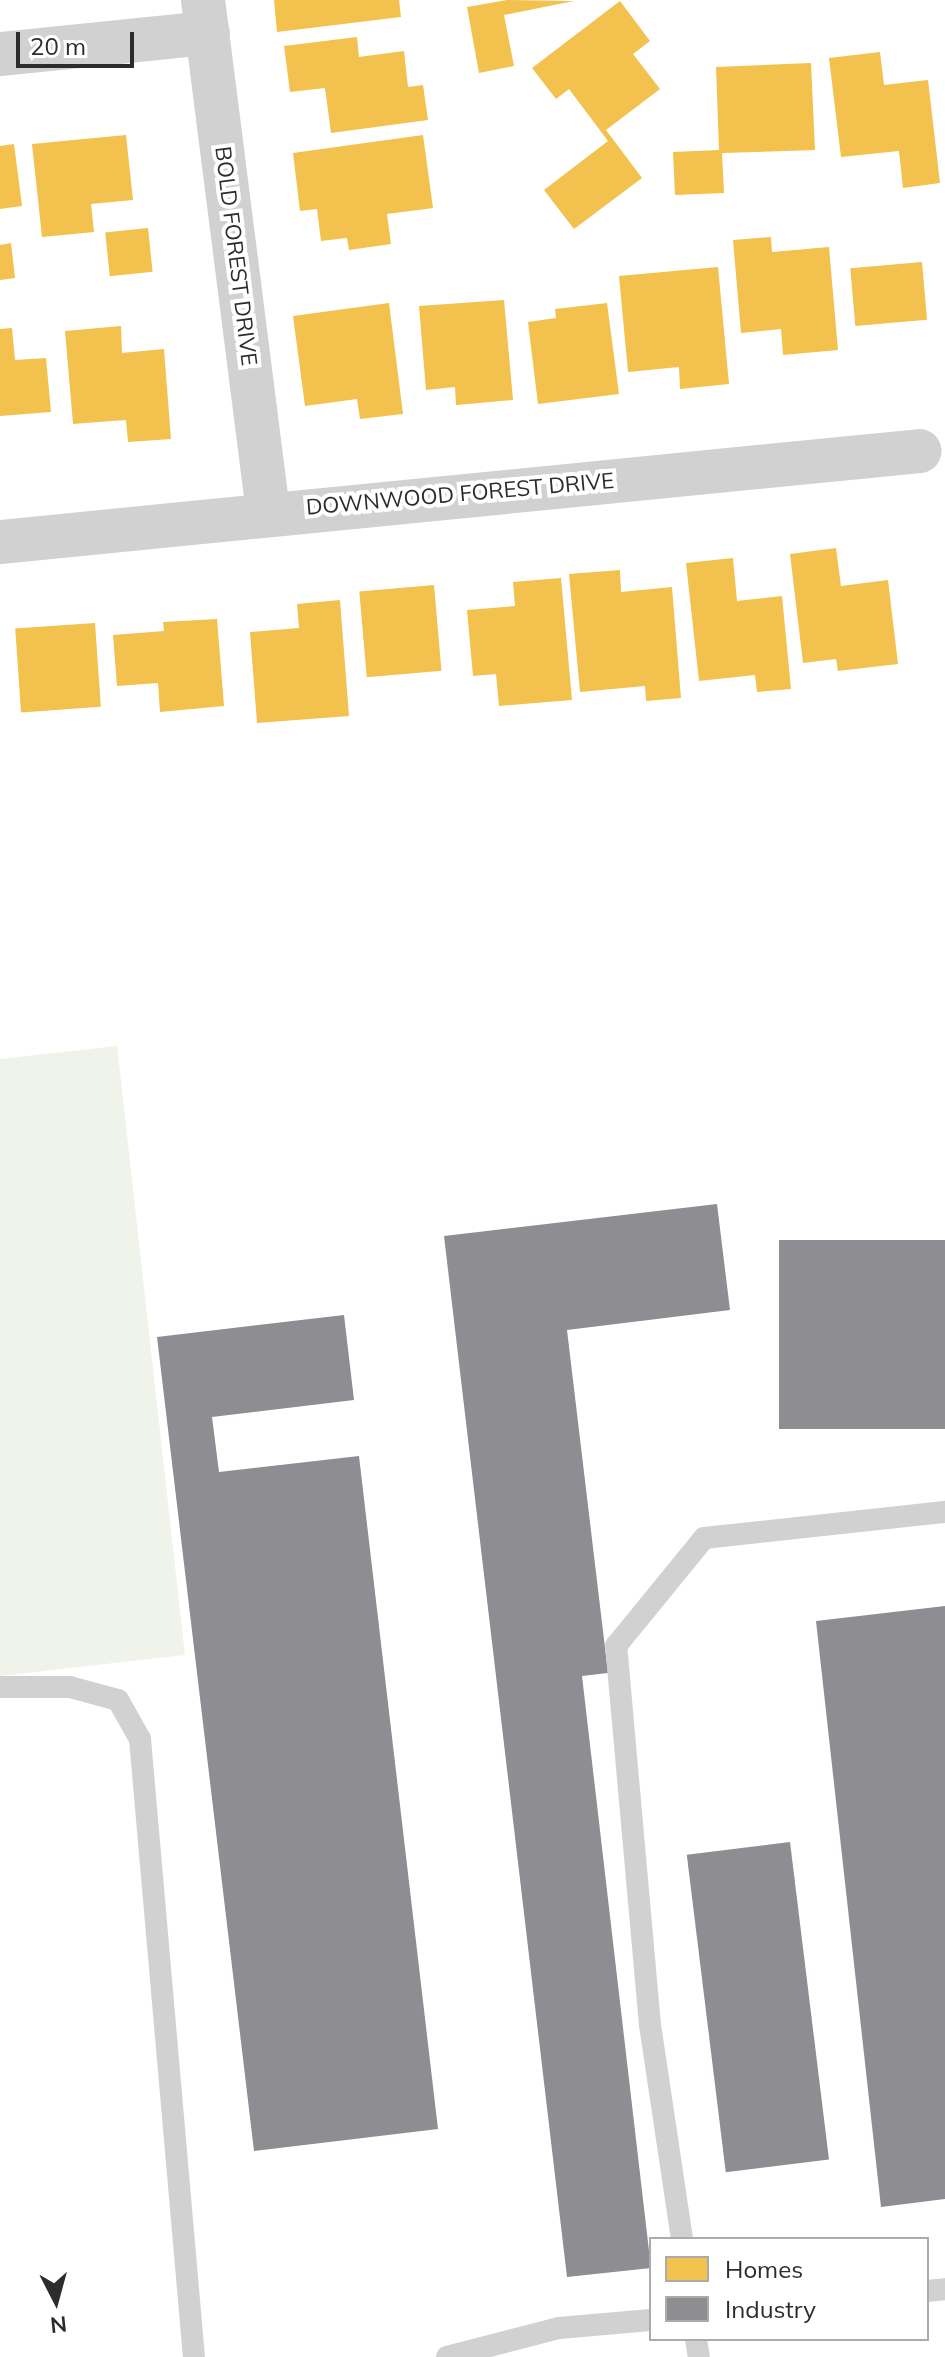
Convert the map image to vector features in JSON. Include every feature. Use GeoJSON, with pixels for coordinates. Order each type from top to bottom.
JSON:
{"type":"FeatureCollection","features":[{"type":"Feature","properties":{"kind":"street"},"geometry":{"type":"LineString","coordinates":[[0,54],[206,17]]}},
{"type":"Feature","properties":{"kind":"street","name":"BOLD FOREST DRIVE"},"geometry":{"type":"LineString","coordinates":[[206,17],[268,512]]}},
{"type":"Feature","properties":{"kind":"street","name":"DOWNWOOD FOREST DRIVE"},"geometry":{"type":"LineString","coordinates":[[0,542],[268,512],[920,451]]}},
{"type":"Feature","properties":{"kind":"lane"},"geometry":{"type":"LineString","coordinates":[[682,2237],[650,2025],[616,1646],[704,1538],[945,1512]]}},
{"type":"Feature","properties":{"kind":"lane"},"geometry":{"type":"LineString","coordinates":[[0,1687],[70,1687],[118,1700],[140,1739],[194,2357]]}},
{"type":"Feature","properties":{"kind":"lane"},"geometry":{"type":"LineString","coordinates":[[447,2357],[559,2328],[649,2320]]}},
{"type":"Feature","properties":{"kind":"shaded area"},"geometry":{"type":"Polygon","coordinates":[[[117,1046],[185,1655],[0,1676],[0,1059],[117,1046]]]}},
{"type":"Feature","properties":{"kind":"building: Homes"},"geometry":{"type":"Polygon","coordinates":[[[274,0],[399,0],[401,17],[277,32],[274,0]]]}},
{"type":"Feature","properties":{"kind":"building: Homes"},"geometry":{"type":"Polygon","coordinates":[[[507,0],[574,1],[504,15],[514,66],[479,73],[467,7],[507,0]]]}},
{"type":"Feature","properties":{"kind":"building: Homes"},"geometry":{"type":"Polygon","coordinates":[[[620,1],[650,41],[633,54],[660,89],[606,130],[642,178],[574,229],[544,190],[608,141],[569,89],[556,99],[532,68],[620,1]]]}},
{"type":"Feature","properties":{"kind":"building: Homes"},"geometry":{"type":"Polygon","coordinates":[[[357,37],[359,57],[404,51],[408,87],[423,85],[428,120],[331,133],[325,88],[290,92],[284,46],[357,37]]]}},
{"type":"Feature","properties":{"kind":"building: Homes"},"geometry":{"type":"Polygon","coordinates":[[[880,52],[884,85],[928,80],[940,183],[903,188],[899,151],[841,157],[829,58],[880,52]]]}},
{"type":"Feature","properties":{"kind":"building: Homes"},"geometry":{"type":"Polygon","coordinates":[[[811,63],[815,150],[722,153],[724,193],[675,195],[673,152],[719,150],[716,67],[811,63]]]}},
{"type":"Feature","properties":{"kind":"building: Homes"},"geometry":{"type":"Polygon","coordinates":[[[126,135],[133,200],[91,204],[94,232],[42,237],[32,144],[126,135]]]}},
{"type":"Feature","properties":{"kind":"building: Homes"},"geometry":{"type":"Polygon","coordinates":[[[423,135],[433,208],[387,214],[391,244],[349,250],[347,238],[321,241],[317,209],[300,211],[293,153],[423,135]]]}},
{"type":"Feature","properties":{"kind":"building: Homes"},"geometry":{"type":"Polygon","coordinates":[[[14,144],[22,206],[0,209],[0,146],[14,144]]]}},
{"type":"Feature","properties":{"kind":"building: Homes"},"geometry":{"type":"Polygon","coordinates":[[[148,228],[153,272],[110,276],[105,232],[148,228]]]}},
{"type":"Feature","properties":{"kind":"building: Homes"},"geometry":{"type":"Polygon","coordinates":[[[771,237],[772,252],[829,247],[838,350],[783,355],[781,329],[741,333],[733,240],[771,237]]]}},
{"type":"Feature","properties":{"kind":"building: Homes"},"geometry":{"type":"Polygon","coordinates":[[[11,243],[15,278],[0,280],[0,245],[11,243]]]}},
{"type":"Feature","properties":{"kind":"building: Homes"},"geometry":{"type":"Polygon","coordinates":[[[922,262],[927,320],[855,326],[850,268],[922,262]]]}},
{"type":"Feature","properties":{"kind":"building: Homes"},"geometry":{"type":"Polygon","coordinates":[[[718,267],[729,384],[680,389],[679,367],[628,372],[619,276],[718,267]]]}},
{"type":"Feature","properties":{"kind":"building: Homes"},"geometry":{"type":"Polygon","coordinates":[[[504,300],[513,400],[456,405],[455,387],[426,390],[419,306],[504,300]]]}},
{"type":"Feature","properties":{"kind":"building: Homes"},"geometry":{"type":"Polygon","coordinates":[[[389,303],[403,414],[360,419],[357,399],[305,406],[293,316],[389,303]]]}},
{"type":"Feature","properties":{"kind":"building: Homes"},"geometry":{"type":"Polygon","coordinates":[[[607,303],[619,394],[538,404],[528,322],[556,318],[555,309],[607,303]]]}},
{"type":"Feature","properties":{"kind":"building: Homes"},"geometry":{"type":"Polygon","coordinates":[[[121,326],[122,353],[164,349],[171,439],[128,442],[126,420],[73,424],[65,331],[121,326]]]}},
{"type":"Feature","properties":{"kind":"building: Homes"},"geometry":{"type":"Polygon","coordinates":[[[12,328],[15,360],[46,358],[51,412],[0,416],[0,329],[12,328]]]}},
{"type":"Feature","properties":{"kind":"building: Homes"},"geometry":{"type":"Polygon","coordinates":[[[836,548],[841,586],[888,580],[898,664],[838,671],[836,659],[803,663],[790,554],[836,548]]]}},
{"type":"Feature","properties":{"kind":"building: Homes"},"geometry":{"type":"Polygon","coordinates":[[[733,558],[737,601],[782,596],[791,689],[757,692],[755,675],[699,681],[686,563],[733,558]]]}},
{"type":"Feature","properties":{"kind":"building: Homes"},"geometry":{"type":"Polygon","coordinates":[[[620,570],[621,592],[672,587],[681,698],[646,701],[645,686],[580,692],[569,574],[620,570]]]}},
{"type":"Feature","properties":{"kind":"building: Homes"},"geometry":{"type":"Polygon","coordinates":[[[561,578],[572,700],[499,706],[496,674],[473,676],[467,610],[515,606],[513,582],[561,578]]]}},
{"type":"Feature","properties":{"kind":"building: Homes"},"geometry":{"type":"Polygon","coordinates":[[[434,585],[441,671],[367,677],[359,592],[434,585]]]}},
{"type":"Feature","properties":{"kind":"building: Homes"},"geometry":{"type":"Polygon","coordinates":[[[340,600],[349,716],[257,723],[250,632],[299,628],[297,604],[340,600]]]}},
{"type":"Feature","properties":{"kind":"building: Homes"},"geometry":{"type":"Polygon","coordinates":[[[217,619],[224,706],[160,712],[158,683],[117,686],[113,635],[164,631],[163,622],[217,619]]]}},
{"type":"Feature","properties":{"kind":"building: Homes"},"geometry":{"type":"Polygon","coordinates":[[[95,623],[101,707],[21,712],[15,629],[95,623]]]}},
{"type":"Feature","properties":{"kind":"building: Industry"},"geometry":{"type":"Polygon","coordinates":[[[717,1204],[730,1310],[567,1330],[608,1673],[582,1676],[649,2268],[567,2277],[444,1236],[717,1204]]]}},
{"type":"Feature","properties":{"kind":"building: Industry"},"geometry":{"type":"Polygon","coordinates":[[[779,1240],[945,1240],[945,1429],[779,1429],[779,1240]]]}},
{"type":"Feature","properties":{"kind":"building: Industry"},"geometry":{"type":"Polygon","coordinates":[[[344,1315],[354,1400],[212,1417],[219,1472],[359,1456],[438,2129],[254,2151],[157,1337],[344,1315]]]}},
{"type":"Feature","properties":{"kind":"building: Industry"},"geometry":{"type":"Polygon","coordinates":[[[945,1606],[945,2199],[881,2207],[816,1621],[945,1606]]]}},
{"type":"Feature","properties":{"kind":"building: Industry"},"geometry":{"type":"Polygon","coordinates":[[[790,1842],[829,2160],[726,2172],[687,1855],[790,1842]]]}}]}
